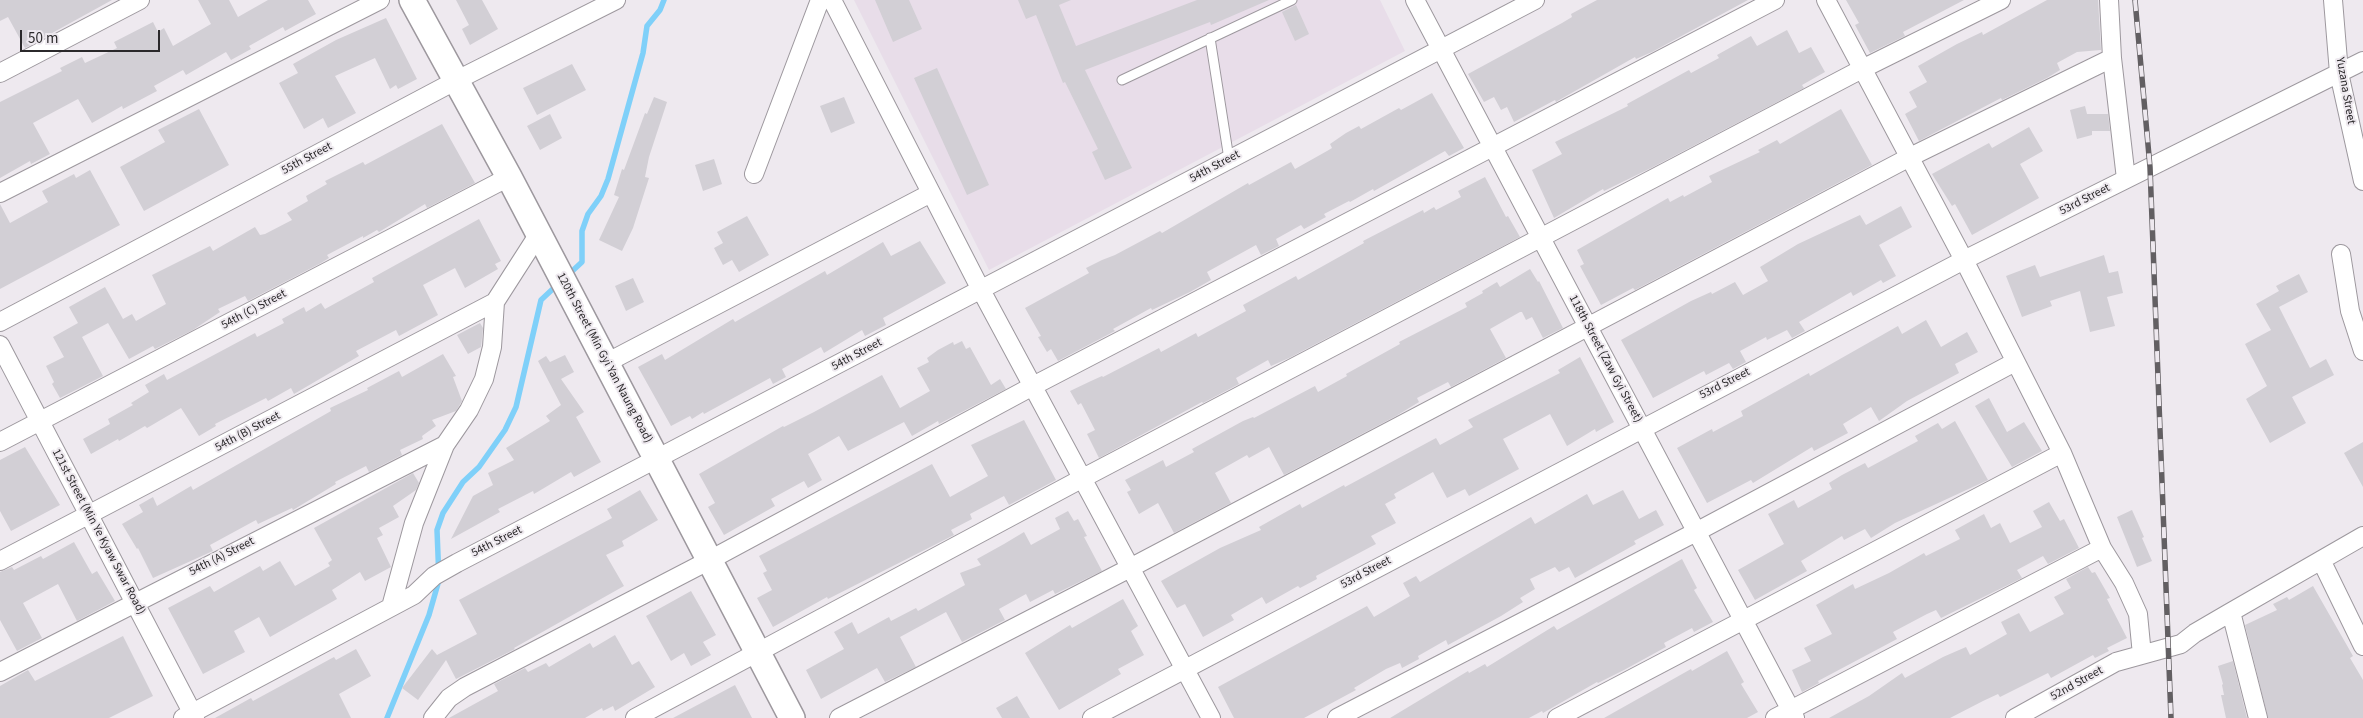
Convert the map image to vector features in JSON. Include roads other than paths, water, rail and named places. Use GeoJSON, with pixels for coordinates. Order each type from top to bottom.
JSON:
{"type":"FeatureCollection","features":[{"type":"Feature","properties":{"kind":"main road","name":"120th Street (Min Gyi Yan Naung Road)"},"geometry":{"type":"LineString","coordinates":[[412,0],[509,177],[708,561],[792,718]]}},
{"type":"Feature","properties":{"kind":"street"},"geometry":{"type":"LineString","coordinates":[[0,73],[140,0]]}},
{"type":"Feature","properties":{"kind":"street"},"geometry":{"type":"LineString","coordinates":[[0,193],[380,0]]}},
{"type":"Feature","properties":{"kind":"street","name":"55th Street"},"geometry":{"type":"LineString","coordinates":[[0,322],[457,80],[616,0]]}},
{"type":"Feature","properties":{"kind":"street"},"geometry":{"type":"LineString","coordinates":[[754,174],[820,0]]}},
{"type":"Feature","properties":{"kind":"street"},"geometry":{"type":"LineString","coordinates":[[832,0],[981,290],[1211,718]]}},
{"type":"Feature","properties":{"kind":"street","name":"118th Street (Zaw Gyi Street)"},"geometry":{"type":"LineString","coordinates":[[1416,0],[1793,714]]}},
{"type":"Feature","properties":{"kind":"street","name":"54th Street"},"geometry":{"type":"LineString","coordinates":[[190,716],[414,595],[434,576],[457,563],[1535,0]]}},
{"type":"Feature","properties":{"kind":"street"},"geometry":{"type":"LineString","coordinates":[[433,718],[449,698],[465,686],[708,561],[1033,386],[1492,145],[1775,0]]}},
{"type":"Feature","properties":{"kind":"street"},"geometry":{"type":"LineString","coordinates":[[1826,0],[1908,158],[1964,260],[2062,453],[2102,548],[2124,583],[2138,614],[2142,655]]}},
{"type":"Feature","properties":{"kind":"street"},"geometry":{"type":"LineString","coordinates":[[634,718],[1082,478],[1862,69],[2001,0]]}},
{"type":"Feature","properties":{"kind":"street"},"geometry":{"type":"LineString","coordinates":[[2109,0],[2112,58],[2126,179]]}},
{"type":"Feature","properties":{"kind":"street","name":"Yuzana Street"},"geometry":{"type":"LineString","coordinates":[[2334,0],[2340,74],[2363,180]]}},
{"type":"Feature","properties":{"kind":"street"},"geometry":{"type":"LineString","coordinates":[[839,718],[1130,568],[1908,158],[2112,58]]}},
{"type":"Feature","properties":{"kind":"street","name":"53rd Street"},"geometry":{"type":"LineString","coordinates":[[1092,718],[1964,260],[2363,61]]}},
{"type":"Feature","properties":{"kind":"street","name":"54th (C) Street"},"geometry":{"type":"LineString","coordinates":[[0,442],[509,177]]}},
{"type":"Feature","properties":{"kind":"street"},"geometry":{"type":"LineString","coordinates":[[606,363],[931,193]]}},
{"type":"Feature","properties":{"kind":"street"},"geometry":{"type":"LineString","coordinates":[[391,607],[414,523],[445,444],[469,410],[484,379],[492,347],[495,302],[543,244]]}},
{"type":"Feature","properties":{"kind":"street"},"geometry":{"type":"LineString","coordinates":[[2341,254],[2350,312],[2363,351]]}},
{"type":"Feature","properties":{"kind":"street","name":"54th (B) Street"},"geometry":{"type":"LineString","coordinates":[[0,560],[495,302]]}},
{"type":"Feature","properties":{"kind":"street","name":"121st Street (Min Ye Kyaw Swar Road)"},"geometry":{"type":"LineString","coordinates":[[0,345],[134,602],[190,716]]}},
{"type":"Feature","properties":{"kind":"street"},"geometry":{"type":"LineString","coordinates":[[1337,718],[1696,532],[2015,362]]}},
{"type":"Feature","properties":{"kind":"street","name":"54th (A) Street"},"geometry":{"type":"LineString","coordinates":[[0,672],[445,444]]}},
{"type":"Feature","properties":{"kind":"street"},"geometry":{"type":"LineString","coordinates":[[1557,718],[2062,453]]}},
{"type":"Feature","properties":{"kind":"street"},"geometry":{"type":"LineString","coordinates":[[2258,718],[2238,607],[2363,536]]}},
{"type":"Feature","properties":{"kind":"street"},"geometry":{"type":"LineString","coordinates":[[1775,718],[1793,714],[2102,548]]}},
{"type":"Feature","properties":{"kind":"street"},"geometry":{"type":"LineString","coordinates":[[2321,560],[2363,646]]}},
{"type":"Feature","properties":{"kind":"street","name":"52nd Street"},"geometry":{"type":"LineString","coordinates":[[2015,718],[2116,662],[2181,644],[2195,633],[2238,607]]}},
{"type":"Feature","properties":{"kind":"lane"},"geometry":{"type":"LineString","coordinates":[[1122,80],[1292,0]]}},
{"type":"Feature","properties":{"kind":"lane"},"geometry":{"type":"LineString","coordinates":[[1210,38],[1230,159]]}},
{"type":"Feature","properties":{"kind":"waterway"},"geometry":{"type":"LineString","coordinates":[[568,275],[582,262],[582,231],[588,214],[601,196],[608,179],[643,53],[647,26],[660,10],[664,0]]}},
{"type":"Feature","properties":{"kind":"waterway"},"geometry":{"type":"LineString","coordinates":[[387,718],[429,615],[439,580],[437,530],[443,513],[463,482],[479,467],[505,430],[516,407],[541,300],[557,285]]}},
{"type":"Feature","properties":{"kind":"railway"},"geometry":{"type":"LineString","coordinates":[[2135,0],[2150,167],[2171,718]]}}]}
